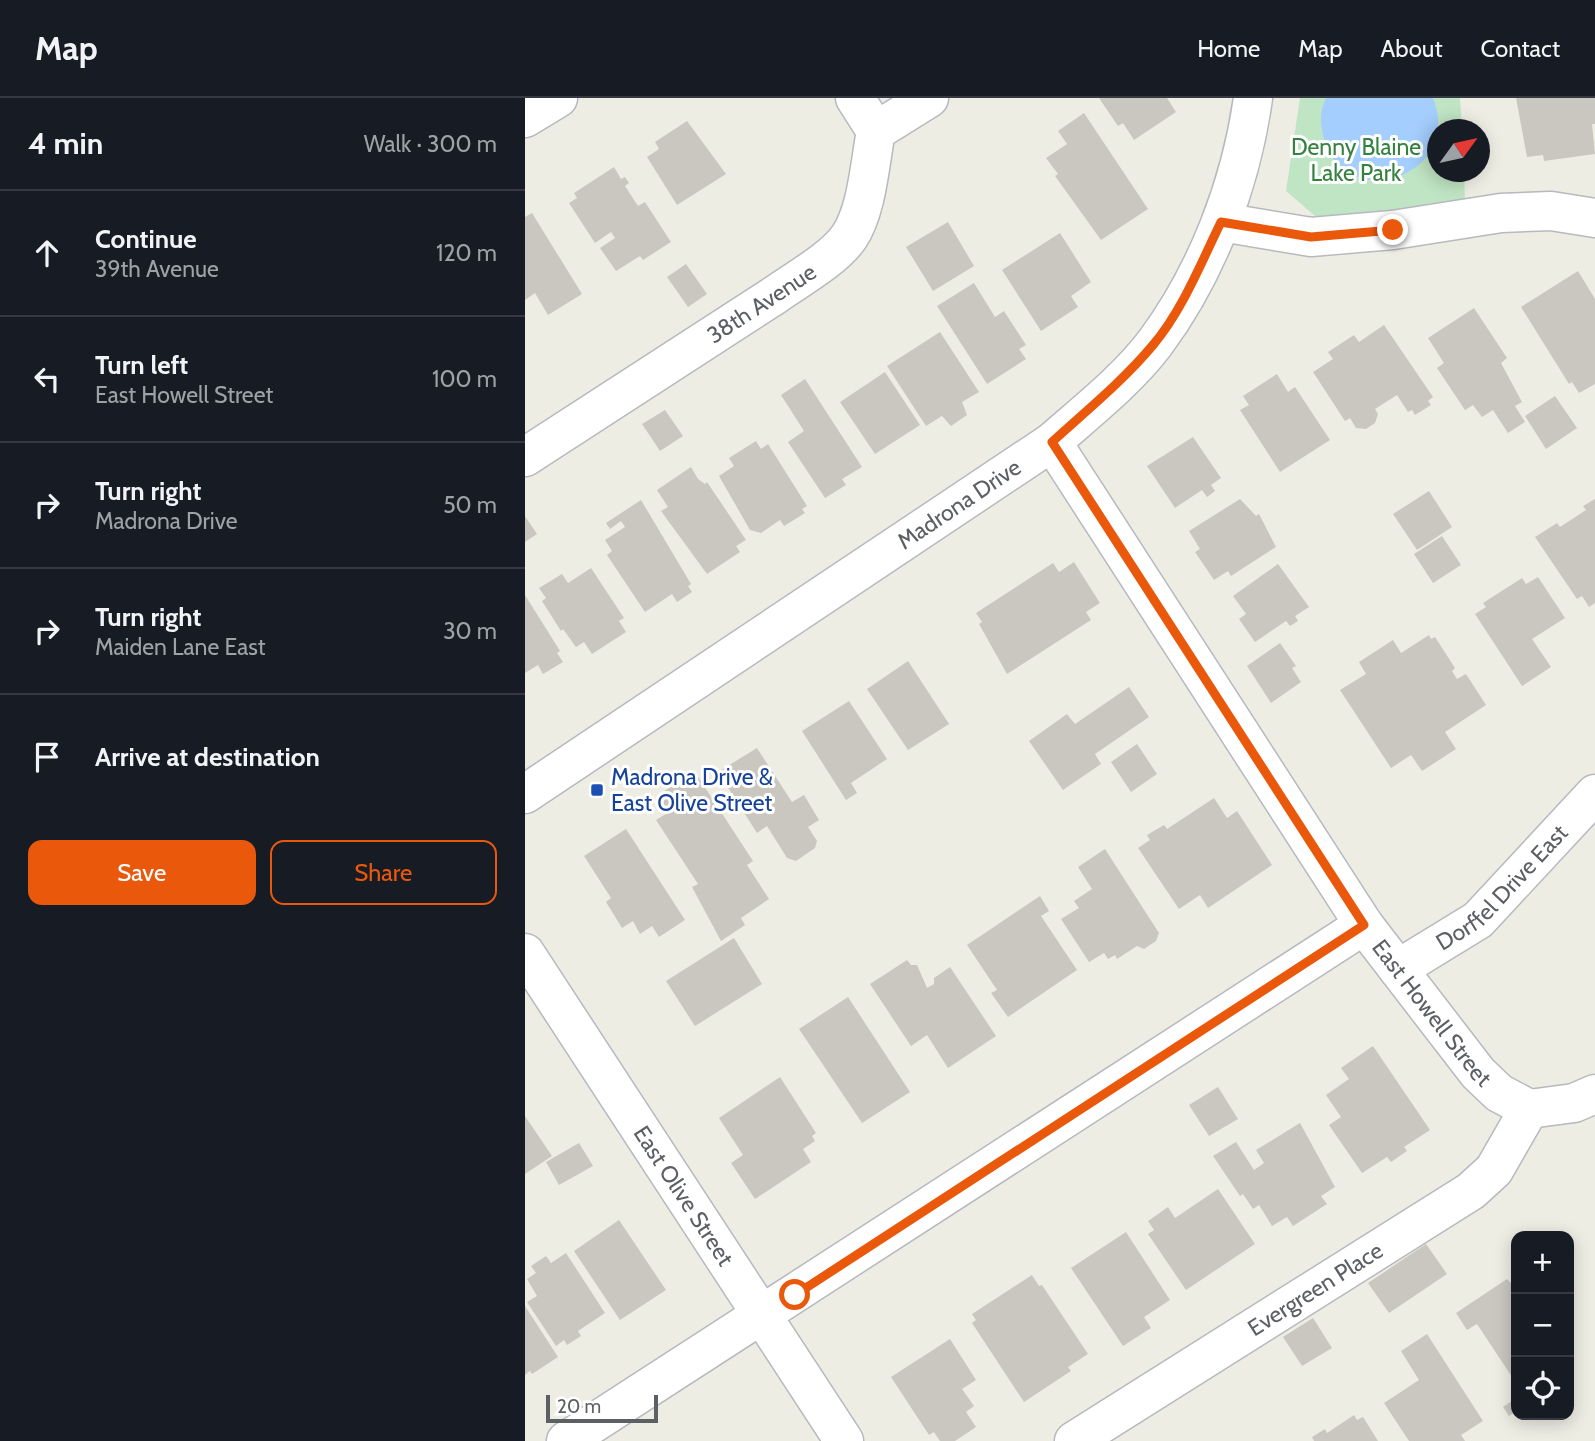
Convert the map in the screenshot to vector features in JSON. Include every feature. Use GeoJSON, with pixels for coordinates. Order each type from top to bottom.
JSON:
{"type":"FeatureCollection","features":[{"type":"Feature","properties":{"kind":"street"},"geometry":{"type":"LineString","coordinates":[[525,118],[558,98]]}},
{"type":"Feature","properties":{"kind":"street"},"geometry":{"type":"LineString","coordinates":[[855,98],[876,131],[929,98]]}},
{"type":"Feature","properties":{"kind":"street","name":"Madrona Drive"},"geometry":{"type":"LineString","coordinates":[[525,794],[1052,442],[1101,398],[1154,344],[1190,286],[1221,222],[1248,133],[1253,98]]}},
{"type":"Feature","properties":{"kind":"street","name":"38th Avenue"},"geometry":{"type":"LineString","coordinates":[[525,457],[775,295],[815,267],[849,237],[863,199],[876,131]]}},
{"type":"Feature","properties":{"kind":"street"},"geometry":{"type":"LineString","coordinates":[[1221,222],[1311,237],[1393,230],[1501,213],[1551,211],[1595,218]]}},
{"type":"Feature","properties":{"kind":"street","name":"East Howell Street"},"geometry":{"type":"LineString","coordinates":[[1052,442],[1364,925],[1478,1073],[1499,1093],[1529,1109]]}},
{"type":"Feature","properties":{"kind":"street","name":"Dorffel Drive East"},"geometry":{"type":"LineString","coordinates":[[1398,969],[1478,920],[1595,794]]}},
{"type":"Feature","properties":{"kind":"street"},"geometry":{"type":"LineString","coordinates":[[566,1441],[1364,925]]}},
{"type":"Feature","properties":{"kind":"street","name":"East Olive Street"},"geometry":{"type":"LineString","coordinates":[[525,953],[844,1441]]}},
{"type":"Feature","properties":{"kind":"street"},"geometry":{"type":"LineString","coordinates":[[1529,1109],[1574,1103],[1595,1094]]}},
{"type":"Feature","properties":{"kind":"street","name":"Evergreen Place"},"geometry":{"type":"LineString","coordinates":[[1074,1441],[1471,1191],[1494,1170],[1529,1109]]}},
{"type":"Feature","properties":{"kind":"green space","name":"Denny Blaine Lake Park"},"geometry":{"type":"Polygon","coordinates":[[[1300,98],[1460,98],[1461,119],[1427,119],[1427,182],[1464,182],[1465,200],[1329,228],[1286,191],[1300,98]]]}},
{"type":"Feature","properties":{"kind":"water"},"geometry":{"type":"Polygon","coordinates":[[[1326,98],[1433,98],[1437,119],[1427,119],[1427,155],[1417,166],[1397,177],[1374,180],[1352,175],[1334,160],[1323,135],[1323,107],[1326,98]]]}},
{"type":"Feature","properties":{"kind":"building"},"geometry":{"type":"Polygon","coordinates":[[[1099,98],[1167,98],[1176,112],[1134,140],[1123,123],[1118,126],[1099,98]]]}},
{"type":"Feature","properties":{"kind":"building"},"geometry":{"type":"Polygon","coordinates":[[[1516,98],[1595,98],[1595,124],[1592,124],[1595,154],[1544,161],[1543,155],[1527,157],[1516,98]]]}},
{"type":"Feature","properties":{"kind":"building"},"geometry":{"type":"Polygon","coordinates":[[[1084,113],[1148,209],[1101,240],[1055,176],[1058,174],[1046,158],[1067,144],[1058,131],[1084,113]]]}},
{"type":"Feature","properties":{"kind":"building"},"geometry":{"type":"Polygon","coordinates":[[[687,121],[726,174],[677,205],[647,157],[659,149],[655,142],[687,121]]]}},
{"type":"Feature","properties":{"kind":"building"},"geometry":{"type":"Polygon","coordinates":[[[614,167],[621,179],[625,177],[629,183],[625,186],[638,206],[645,202],[671,242],[643,260],[640,256],[616,271],[600,248],[615,238],[611,232],[595,243],[569,203],[577,198],[574,193],[614,167]]]}},
{"type":"Feature","properties":{"kind":"building"},"geometry":{"type":"Polygon","coordinates":[[[532,213],[582,294],[548,315],[535,293],[525,300],[525,217],[532,213]]]}},
{"type":"Feature","properties":{"kind":"building"},"geometry":{"type":"Polygon","coordinates":[[[948,222],[974,266],[933,291],[906,247],[948,222]]]}},
{"type":"Feature","properties":{"kind":"building"},"geometry":{"type":"Polygon","coordinates":[[[1060,233],[1091,282],[1071,296],[1078,307],[1041,331],[1002,270],[1060,233]]]}},
{"type":"Feature","properties":{"kind":"building"},"geometry":{"type":"Polygon","coordinates":[[[686,264],[707,294],[688,307],[667,277],[686,264]]]}},
{"type":"Feature","properties":{"kind":"building"},"geometry":{"type":"Polygon","coordinates":[[[1578,271],[1595,299],[1595,384],[1579,393],[1572,382],[1569,384],[1521,307],[1578,271]]]}},
{"type":"Feature","properties":{"kind":"building"},"geometry":{"type":"Polygon","coordinates":[[[974,283],[995,317],[1004,311],[1026,345],[1019,349],[1026,359],[987,384],[937,306],[974,283]]]}},
{"type":"Feature","properties":{"kind":"building"},"geometry":{"type":"Polygon","coordinates":[[[1474,308],[1507,358],[1501,363],[1522,402],[1515,406],[1525,422],[1508,433],[1493,410],[1482,417],[1473,405],[1465,410],[1437,368],[1444,363],[1428,338],[1474,308]]]}},
{"type":"Feature","properties":{"kind":"building"},"geometry":{"type":"Polygon","coordinates":[[[1384,325],[1433,397],[1428,401],[1431,405],[1415,415],[1412,410],[1408,412],[1397,395],[1375,409],[1378,414],[1375,423],[1366,429],[1356,428],[1350,418],[1345,421],[1313,372],[1333,359],[1328,352],[1354,335],[1359,342],[1384,325]]]}},
{"type":"Feature","properties":{"kind":"building"},"geometry":{"type":"Polygon","coordinates":[[[940,332],[979,392],[962,402],[967,415],[951,426],[942,416],[926,426],[887,366],[940,332]]]}},
{"type":"Feature","properties":{"kind":"building"},"geometry":{"type":"Polygon","coordinates":[[[885,372],[920,425],[875,454],[840,402],[885,372]]]}},
{"type":"Feature","properties":{"kind":"building"},"geometry":{"type":"Polygon","coordinates":[[[1277,374],[1288,392],[1295,387],[1330,440],[1280,472],[1240,410],[1249,405],[1243,396],[1277,374]]]}},
{"type":"Feature","properties":{"kind":"building"},"geometry":{"type":"Polygon","coordinates":[[[805,379],[862,467],[842,479],[846,485],[825,498],[788,442],[804,431],[781,395],[805,379]]]}},
{"type":"Feature","properties":{"kind":"building"},"geometry":{"type":"Polygon","coordinates":[[[1555,396],[1577,428],[1546,449],[1525,416],[1555,396]]]}},
{"type":"Feature","properties":{"kind":"building"},"geometry":{"type":"Polygon","coordinates":[[[665,410],[683,436],[660,451],[642,424],[665,410]]]}},
{"type":"Feature","properties":{"kind":"building"},"geometry":{"type":"Polygon","coordinates":[[[1193,437],[1221,478],[1211,485],[1215,491],[1207,497],[1202,490],[1175,508],[1147,466],[1193,437]]]}},
{"type":"Feature","properties":{"kind":"building"},"geometry":{"type":"Polygon","coordinates":[[[756,441],[761,449],[768,444],[807,506],[802,509],[805,513],[784,526],[780,520],[761,533],[750,530],[719,476],[734,466],[729,458],[756,441]]]}},
{"type":"Feature","properties":{"kind":"building"},"geometry":{"type":"Polygon","coordinates":[[[691,467],[698,479],[705,484],[707,482],[746,540],[736,546],[740,552],[707,574],[661,511],[668,507],[657,490],[691,467]]]}},
{"type":"Feature","properties":{"kind":"building"},"geometry":{"type":"Polygon","coordinates":[[[1429,491],[1452,527],[1417,550],[1393,514],[1429,491]]]}},
{"type":"Feature","properties":{"kind":"building"},"geometry":{"type":"Polygon","coordinates":[[[1240,499],[1256,516],[1259,514],[1276,547],[1231,576],[1228,571],[1214,580],[1195,552],[1200,549],[1189,531],[1240,499]]]}},
{"type":"Feature","properties":{"kind":"building"},"geometry":{"type":"Polygon","coordinates":[[[1595,499],[1595,603],[1589,607],[1582,596],[1577,599],[1535,537],[1557,523],[1560,527],[1586,510],[1583,506],[1595,499]]]}},
{"type":"Feature","properties":{"kind":"building"},"geometry":{"type":"Polygon","coordinates":[[[641,500],[691,584],[688,586],[692,592],[677,602],[672,594],[645,612],[607,555],[612,551],[605,540],[625,527],[621,521],[610,529],[606,523],[641,500]]]}},
{"type":"Feature","properties":{"kind":"building"},"geometry":{"type":"Polygon","coordinates":[[[525,516],[537,534],[525,542],[525,516]]]}},
{"type":"Feature","properties":{"kind":"building"},"geometry":{"type":"Polygon","coordinates":[[[1442,536],[1461,565],[1433,583],[1414,554],[1442,536]]]}},
{"type":"Feature","properties":{"kind":"building"},"geometry":{"type":"Polygon","coordinates":[[[1074,562],[1100,603],[1086,612],[1091,620],[1007,674],[979,624],[982,622],[976,613],[1053,563],[1059,572],[1074,562]]]}},
{"type":"Feature","properties":{"kind":"building"},"geometry":{"type":"Polygon","coordinates":[[[1278,564],[1309,607],[1295,616],[1298,621],[1290,626],[1286,621],[1255,642],[1239,619],[1246,614],[1233,596],[1278,564]]]}},
{"type":"Feature","properties":{"kind":"building"},"geometry":{"type":"Polygon","coordinates":[[[591,568],[624,618],[619,621],[626,632],[592,654],[584,642],[576,647],[563,629],[561,631],[542,601],[546,598],[539,588],[562,574],[568,583],[591,568]]]}},
{"type":"Feature","properties":{"kind":"building"},"geometry":{"type":"Polygon","coordinates":[[[1538,577],[1565,618],[1532,639],[1551,667],[1522,686],[1475,614],[1486,607],[1483,603],[1522,578],[1526,584],[1538,577]]]}},
{"type":"Feature","properties":{"kind":"building"},"geometry":{"type":"Polygon","coordinates":[[[525,595],[560,651],[557,653],[563,662],[543,674],[538,665],[525,673],[525,595]]]}},
{"type":"Feature","properties":{"kind":"building"},"geometry":{"type":"Polygon","coordinates":[[[1429,635],[1431,639],[1435,637],[1455,668],[1452,671],[1457,679],[1466,674],[1486,705],[1445,732],[1456,749],[1422,771],[1411,755],[1391,768],[1340,690],[1366,674],[1359,662],[1393,640],[1401,653],[1429,635]]]}},
{"type":"Feature","properties":{"kind":"building"},"geometry":{"type":"Polygon","coordinates":[[[1280,643],[1296,666],[1292,668],[1301,682],[1271,703],[1247,666],[1280,643]]]}},
{"type":"Feature","properties":{"kind":"building"},"geometry":{"type":"Polygon","coordinates":[[[908,661],[949,724],[908,750],[867,689],[908,661]]]}},
{"type":"Feature","properties":{"kind":"building"},"geometry":{"type":"Polygon","coordinates":[[[1129,687],[1149,717],[1095,754],[1101,764],[1063,790],[1029,741],[1067,714],[1075,724],[1129,687]]]}},
{"type":"Feature","properties":{"kind":"building"},"geometry":{"type":"Polygon","coordinates":[[[849,701],[887,759],[851,783],[857,793],[846,800],[802,731],[849,701]]]}},
{"type":"Feature","properties":{"kind":"building"},"geometry":{"type":"Polygon","coordinates":[[[1137,744],[1157,774],[1131,792],[1111,762],[1137,744]]]}},
{"type":"Feature","properties":{"kind":"building"},"geometry":{"type":"Polygon","coordinates":[[[757,748],[792,802],[804,795],[819,820],[808,827],[817,841],[815,848],[796,861],[787,858],[767,826],[757,833],[718,772],[757,748]]]}},
{"type":"Feature","properties":{"kind":"building"},"geometry":{"type":"Polygon","coordinates":[[[695,772],[753,861],[747,865],[769,899],[741,918],[745,925],[721,941],[692,887],[698,884],[656,820],[669,812],[658,795],[695,772]]]}},
{"type":"Feature","properties":{"kind":"building"},"geometry":{"type":"Polygon","coordinates":[[[1214,798],[1227,818],[1237,811],[1272,865],[1208,908],[1200,895],[1179,909],[1138,848],[1150,840],[1147,835],[1164,825],[1167,829],[1214,798]]]}},
{"type":"Feature","properties":{"kind":"building"},"geometry":{"type":"Polygon","coordinates":[[[626,829],[685,920],[659,937],[652,926],[640,934],[633,921],[622,928],[606,902],[611,898],[584,856],[626,829]]]}},
{"type":"Feature","properties":{"kind":"building"},"geometry":{"type":"Polygon","coordinates":[[[1105,849],[1159,933],[1156,941],[1144,949],[1137,946],[1117,959],[1115,955],[1108,959],[1104,953],[1089,962],[1061,919],[1079,908],[1074,901],[1092,889],[1078,867],[1105,849]]]}},
{"type":"Feature","properties":{"kind":"building"},"geometry":{"type":"Polygon","coordinates":[[[1040,896],[1049,911],[1041,916],[1077,970],[1008,1017],[991,993],[997,990],[967,945],[1040,896]]]}},
{"type":"Feature","properties":{"kind":"building"},"geometry":{"type":"Polygon","coordinates":[[[734,938],[762,984],[695,1026],[666,981],[734,938]]]}},
{"type":"Feature","properties":{"kind":"building"},"geometry":{"type":"Polygon","coordinates":[[[907,960],[911,965],[917,965],[927,988],[934,984],[934,978],[950,967],[996,1036],[948,1068],[927,1035],[911,1046],[870,984],[907,960]]]}},
{"type":"Feature","properties":{"kind":"building"},"geometry":{"type":"Polygon","coordinates":[[[848,997],[910,1092],[862,1123],[799,1029],[848,997]]]}},
{"type":"Feature","properties":{"kind":"building"},"geometry":{"type":"Polygon","coordinates":[[[1373,1046],[1430,1130],[1404,1147],[1407,1151],[1391,1162],[1387,1157],[1362,1173],[1329,1125],[1341,1117],[1326,1095],[1349,1079],[1341,1068],[1373,1046]]]}},
{"type":"Feature","properties":{"kind":"building"},"geometry":{"type":"Polygon","coordinates":[[[780,1077],[816,1133],[812,1136],[815,1141],[803,1149],[811,1162],[755,1199],[731,1163],[743,1155],[719,1118],[780,1077]]]}},
{"type":"Feature","properties":{"kind":"building"},"geometry":{"type":"Polygon","coordinates":[[[1218,1087],[1238,1119],[1209,1136],[1189,1105],[1218,1087]]]}},
{"type":"Feature","properties":{"kind":"building"},"geometry":{"type":"Polygon","coordinates":[[[525,1116],[552,1156],[525,1174],[525,1116]]]}},
{"type":"Feature","properties":{"kind":"building"},"geometry":{"type":"Polygon","coordinates":[[[1300,1123],[1335,1187],[1321,1196],[1327,1204],[1293,1226],[1287,1217],[1272,1226],[1259,1205],[1253,1209],[1243,1194],[1240,1196],[1213,1156],[1236,1142],[1254,1170],[1264,1163],[1256,1150],[1300,1123]]]}},
{"type":"Feature","properties":{"kind":"building"},"geometry":{"type":"Polygon","coordinates":[[[579,1143],[593,1166],[559,1185],[546,1162],[579,1143]]]}},
{"type":"Feature","properties":{"kind":"building"},"geometry":{"type":"Polygon","coordinates":[[[1218,1189],[1255,1244],[1186,1290],[1148,1234],[1154,1230],[1148,1221],[1168,1207],[1175,1218],[1218,1189]]]}},
{"type":"Feature","properties":{"kind":"building"},"geometry":{"type":"Polygon","coordinates":[[[619,1220],[666,1290],[620,1320],[574,1251],[619,1220]]]}},
{"type":"Feature","properties":{"kind":"building"},"geometry":{"type":"Polygon","coordinates":[[[1126,1232],[1170,1300],[1144,1317],[1151,1328],[1123,1346],[1071,1268],[1126,1232]]]}},
{"type":"Feature","properties":{"kind":"building"},"geometry":{"type":"Polygon","coordinates":[[[1426,1244],[1447,1274],[1389,1313],[1368,1283],[1426,1244]]]}},
{"type":"Feature","properties":{"kind":"building"},"geometry":{"type":"Polygon","coordinates":[[[566,1253],[605,1313],[578,1331],[581,1336],[567,1345],[564,1340],[556,1346],[527,1302],[537,1296],[527,1279],[536,1273],[531,1266],[546,1256],[551,1263],[566,1253]]]}},
{"type":"Feature","properties":{"kind":"building"},"geometry":{"type":"Polygon","coordinates":[[[1032,1275],[1039,1286],[1042,1285],[1088,1354],[1068,1367],[1071,1371],[1024,1402],[972,1323],[976,1320],[972,1314],[1032,1275]]]}},
{"type":"Feature","properties":{"kind":"building"},"geometry":{"type":"Polygon","coordinates":[[[1507,1279],[1511,1283],[1511,1375],[1477,1324],[1467,1330],[1456,1313],[1507,1279]]]}},
{"type":"Feature","properties":{"kind":"building"},"geometry":{"type":"Polygon","coordinates":[[[525,1306],[558,1357],[532,1374],[530,1371],[525,1375],[525,1306]]]}},
{"type":"Feature","properties":{"kind":"building"},"geometry":{"type":"Polygon","coordinates":[[[1313,1318],[1332,1348],[1302,1366],[1283,1337],[1313,1318]]]}},
{"type":"Feature","properties":{"kind":"building"},"geometry":{"type":"Polygon","coordinates":[[[1427,1334],[1483,1421],[1461,1435],[1465,1441],[1409,1441],[1384,1403],[1419,1380],[1401,1351],[1427,1334]]]}},
{"type":"Feature","properties":{"kind":"building"},"geometry":{"type":"Polygon","coordinates":[[[950,1339],[976,1380],[962,1389],[974,1406],[966,1412],[976,1427],[955,1441],[940,1441],[934,1432],[929,1435],[891,1377],[950,1339]]]}},
{"type":"Feature","properties":{"kind":"building"},"geometry":{"type":"Polygon","coordinates":[[[1511,1401],[1511,1415],[1509,1416],[1503,1407],[1511,1401]]]}},
{"type":"Feature","properties":{"kind":"building"},"geometry":{"type":"Polygon","coordinates":[[[1354,1415],[1357,1420],[1363,1417],[1378,1441],[1314,1441],[1312,1437],[1325,1429],[1327,1433],[1354,1415]]]}},
{"type":"Feature","properties":{"kind":"place","name":"Madrona Drive & East Olive Street"},"geometry":{"type":"Point","coordinates":[597,790]}},
{"type":"Feature","properties":{"kind":"route"},"geometry":{"type":"LineString","coordinates":[[795,1295],[1364,925],[1052,442],[1101,398],[1154,344],[1190,286],[1221,222],[1311,237],[1393,230]]}}]}
